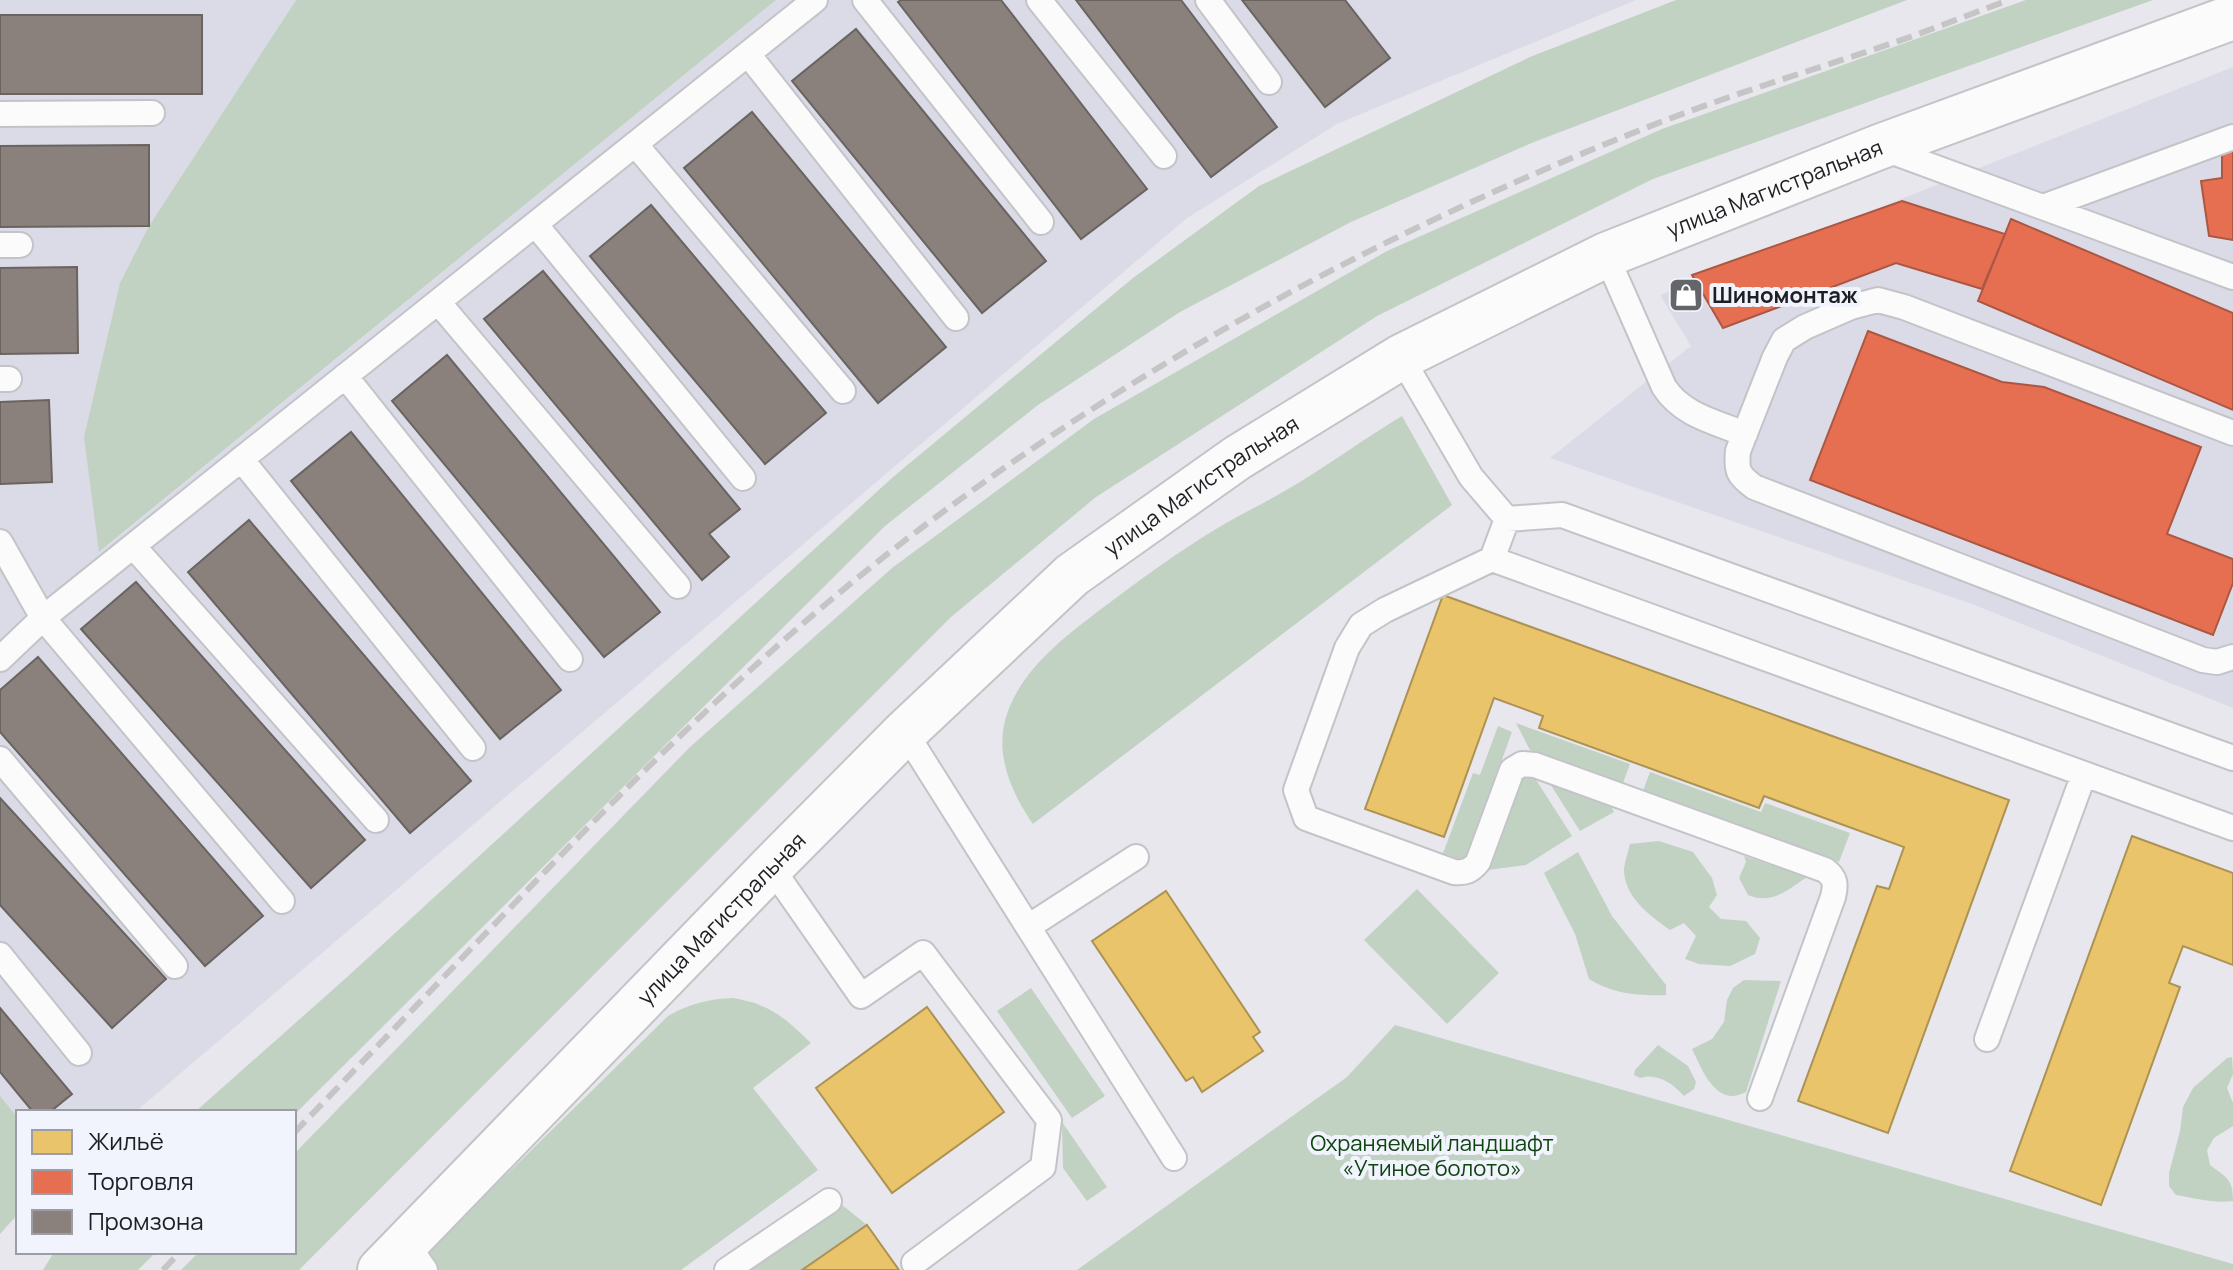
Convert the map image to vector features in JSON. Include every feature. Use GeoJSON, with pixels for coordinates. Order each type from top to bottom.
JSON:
{"type":"FeatureCollection","features":[{"type":"Feature","properties":{"kind":"main road","name":"улица Магистральная"},"geometry":{"type":"LineString","coordinates":[[404,1261],[771,867],[905,732],[1072,575],[1237,458],[1401,357],[1606,255],[1879,147],[2233,17]]}},
{"type":"Feature","properties":{"kind":"lane"},"geometry":{"type":"LineString","coordinates":[[0,659],[43,618],[815,0]]}},
{"type":"Feature","properties":{"kind":"lane"},"geometry":{"type":"LineString","coordinates":[[865,0],[1041,222]]}},
{"type":"Feature","properties":{"kind":"lane"},"geometry":{"type":"LineString","coordinates":[[1039,0],[1164,156]]}},
{"type":"Feature","properties":{"kind":"lane"},"geometry":{"type":"LineString","coordinates":[[1208,0],[1269,82]]}},
{"type":"Feature","properties":{"kind":"lane"},"geometry":{"type":"LineString","coordinates":[[748,54],[956,318]]}},
{"type":"Feature","properties":{"kind":"lane"},"geometry":{"type":"LineString","coordinates":[[0,114],[152,113]]}},
{"type":"Feature","properties":{"kind":"lane"},"geometry":{"type":"LineString","coordinates":[[2043,207],[2233,137]]}},
{"type":"Feature","properties":{"kind":"lane"},"geometry":{"type":"LineString","coordinates":[[635,144],[843,391]]}},
{"type":"Feature","properties":{"kind":"lane"},"geometry":{"type":"LineString","coordinates":[[1879,147],[2233,277]]}},
{"type":"Feature","properties":{"kind":"lane"},"geometry":{"type":"LineString","coordinates":[[535,224],[743,478]]}},
{"type":"Feature","properties":{"kind":"lane"},"geometry":{"type":"LineString","coordinates":[[1606,255],[1673,401],[1694,414],[1745,434]]}},
{"type":"Feature","properties":{"kind":"lane"},"geometry":{"type":"LineString","coordinates":[[2233,433],[1904,307],[1878,300],[1851,307],[1784,340],[1738,451],[1737,466],[1741,477],[1754,487],[2203,660],[2217,662],[2233,657]]}},
{"type":"Feature","properties":{"kind":"lane"},"geometry":{"type":"LineString","coordinates":[[438,302],[678,586]]}},
{"type":"Feature","properties":{"kind":"lane"},"geometry":{"type":"LineString","coordinates":[[1401,357],[1471,477],[1507,519]]}},
{"type":"Feature","properties":{"kind":"lane"},"geometry":{"type":"LineString","coordinates":[[345,376],[570,659]]}},
{"type":"Feature","properties":{"kind":"lane"},"geometry":{"type":"LineString","coordinates":[[241,459],[473,748]]}},
{"type":"Feature","properties":{"kind":"lane"},"geometry":{"type":"LineString","coordinates":[[1507,519],[1562,515],[2233,758]]}},
{"type":"Feature","properties":{"kind":"lane"},"geometry":{"type":"LineString","coordinates":[[1507,519],[1492,559],[1385,610],[1361,625],[1347,648],[1296,790],[1306,818],[1464,873],[1473,869],[1478,862],[1512,770],[1522,764],[1535,765],[1825,870],[1832,875],[1836,885],[1833,897],[1760,1098]]}},
{"type":"Feature","properties":{"kind":"lane"},"geometry":{"type":"LineString","coordinates":[[0,542],[43,618],[282,901]]}},
{"type":"Feature","properties":{"kind":"lane"},"geometry":{"type":"LineString","coordinates":[[133,546],[376,820]]}},
{"type":"Feature","properties":{"kind":"lane"},"geometry":{"type":"LineString","coordinates":[[1492,559],[2233,828]]}},
{"type":"Feature","properties":{"kind":"lane"},"geometry":{"type":"LineString","coordinates":[[905,732],[1174,1158]]}},
{"type":"Feature","properties":{"kind":"lane"},"geometry":{"type":"LineString","coordinates":[[0,759],[175,966]]}},
{"type":"Feature","properties":{"kind":"lane"},"geometry":{"type":"LineString","coordinates":[[1987,1039],[2084,774]]}},
{"type":"Feature","properties":{"kind":"lane"},"geometry":{"type":"LineString","coordinates":[[1028,927],[1136,857]]}},
{"type":"Feature","properties":{"kind":"lane"},"geometry":{"type":"LineString","coordinates":[[771,867],[861,996],[923,953],[1049,1120],[1043,1167],[914,1263]]}},
{"type":"Feature","properties":{"kind":"lane"},"geometry":{"type":"LineString","coordinates":[[0,955],[79,1053]]}},
{"type":"Feature","properties":{"kind":"lane"},"geometry":{"type":"LineString","coordinates":[[727,1270],[829,1201]]}},
{"type":"Feature","properties":{"kind":"shaded area"},"geometry":{"type":"Polygon","coordinates":[[[0,0],[296,0],[149,226],[100,552],[776,0],[1636,0],[1337,124],[1187,218],[137,1110],[16,1110],[16,1139],[0,1119],[0,0]]]}},
{"type":"Feature","properties":{"kind":"shaded area"},"geometry":{"type":"Polygon","coordinates":[[[2233,67],[2233,708],[1972,604],[1550,458],[1691,346],[1660,295],[2233,67]]]}},
{"type":"Feature","properties":{"kind":"green space"},"geometry":{"type":"Polygon","coordinates":[[[296,0],[776,0],[99,552],[84,437],[120,283],[149,226],[296,0]]]}},
{"type":"Feature","properties":{"kind":"green space"},"geometry":{"type":"Polygon","coordinates":[[[1676,0],[1907,0],[1534,142],[1351,222],[1180,312],[1038,405],[885,526],[296,1113],[296,1110],[197,1110],[346,978],[893,477],[1133,278],[1259,186],[1530,57],[1676,0]]]}},
{"type":"Feature","properties":{"kind":"green space"},"geometry":{"type":"Polygon","coordinates":[[[2026,0],[2153,0],[1653,179],[1377,316],[1096,497],[951,617],[299,1270],[181,1270],[197,1254],[296,1254],[296,1152],[690,747],[892,568],[1094,419],[1387,251],[1662,129],[2026,0]]]}},
{"type":"Feature","properties":{"kind":"green space"},"geometry":{"type":"Polygon","coordinates":[[[1402,416],[1452,505],[1033,824],[1011,784],[1002,741],[1015,695],[1035,666],[1074,630],[1175,556],[1300,482],[1402,416]]]}},
{"type":"Feature","properties":{"kind":"green space"},"geometry":{"type":"Polygon","coordinates":[[[1516,723],[1630,764],[1623,783],[1530,750],[1516,723]]]}},
{"type":"Feature","properties":{"kind":"green space"},"geometry":{"type":"Polygon","coordinates":[[[1498,726],[1512,732],[1464,864],[1442,856],[1473,773],[1480,775],[1498,726]]]}},
{"type":"Feature","properties":{"kind":"green space"},"geometry":{"type":"Polygon","coordinates":[[[1524,771],[1531,772],[1572,836],[1526,865],[1488,870],[1524,771]]]}},
{"type":"Feature","properties":{"kind":"green space"},"geometry":{"type":"Polygon","coordinates":[[[1650,772],[1761,812],[1765,803],[1850,833],[1839,862],[1643,791],[1650,772]]]}},
{"type":"Feature","properties":{"kind":"green space"},"geometry":{"type":"Polygon","coordinates":[[[1547,779],[1609,802],[1614,812],[1580,831],[1547,779]]]}},
{"type":"Feature","properties":{"kind":"green space"},"geometry":{"type":"Polygon","coordinates":[[[1659,841],[1693,852],[1712,878],[1717,895],[1709,907],[1721,919],[1746,921],[1760,938],[1755,954],[1730,966],[1699,964],[1685,959],[1696,936],[1684,923],[1670,930],[1654,918],[1633,897],[1625,879],[1624,869],[1630,844],[1659,841]]]}},
{"type":"Feature","properties":{"kind":"green space"},"geometry":{"type":"Polygon","coordinates":[[[1578,852],[1612,916],[1666,985],[1666,995],[1626,993],[1589,979],[1575,934],[1544,873],[1578,852]]]}},
{"type":"Feature","properties":{"kind":"green space"},"geometry":{"type":"Polygon","coordinates":[[[1744,856],[1807,877],[1772,897],[1756,898],[1748,895],[1739,878],[1746,862],[1744,856]]]}},
{"type":"Feature","properties":{"kind":"green space"},"geometry":{"type":"Polygon","coordinates":[[[1417,889],[1499,973],[1447,1024],[1364,940],[1417,889]]]}},
{"type":"Feature","properties":{"kind":"green space"},"geometry":{"type":"Polygon","coordinates":[[[1744,980],[1781,981],[1746,1092],[1725,1095],[1712,1085],[1692,1049],[1712,1039],[1724,1022],[1727,1000],[1733,988],[1744,980]]]}},
{"type":"Feature","properties":{"kind":"green space"},"geometry":{"type":"Polygon","coordinates":[[[1031,988],[1105,1096],[1072,1118],[997,1011],[1031,988]]]}},
{"type":"Feature","properties":{"kind":"green space"},"geometry":{"type":"Polygon","coordinates":[[[733,998],[776,1013],[811,1043],[753,1088],[818,1170],[681,1270],[409,1270],[668,1016],[699,1003],[733,998]]]}},
{"type":"Feature","properties":{"kind":"green space","name":"Охраняемый ландшафт «Утиное болото»"},"geometry":{"type":"Polygon","coordinates":[[[1395,1025],[2233,1264],[2233,1270],[1077,1270],[1347,1077],[1395,1025]]]}},
{"type":"Feature","properties":{"kind":"green space"},"geometry":{"type":"Polygon","coordinates":[[[1658,1045],[1688,1066],[1696,1082],[1694,1089],[1684,1096],[1664,1080],[1634,1075],[1658,1045]]]}},
{"type":"Feature","properties":{"kind":"green space"},"geometry":{"type":"Polygon","coordinates":[[[2232,1057],[2233,1074],[2227,1088],[2233,1103],[2233,1126],[2214,1138],[2207,1150],[2210,1165],[2230,1183],[2233,1201],[2176,1195],[2169,1186],[2169,1173],[2183,1107],[2193,1088],[2232,1057]]]}},
{"type":"Feature","properties":{"kind":"green space"},"geometry":{"type":"Polygon","coordinates":[[[0,1096],[16,1116],[16,1216],[0,1234],[0,1096]]]}},
{"type":"Feature","properties":{"kind":"green space"},"geometry":{"type":"Polygon","coordinates":[[[1062,1122],[1107,1187],[1087,1201],[1063,1168],[1062,1122]]]}},
{"type":"Feature","properties":{"kind":"green space"},"geometry":{"type":"Polygon","coordinates":[[[842,1205],[867,1225],[802,1270],[750,1270],[842,1205]]]}},
{"type":"Feature","properties":{"kind":"green space"},"geometry":{"type":"Polygon","coordinates":[[[53,1254],[154,1254],[138,1270],[43,1270],[53,1254]]]}},
{"type":"Feature","properties":{"kind":"building: Жильё"},"geometry":{"type":"Polygon","coordinates":[[[1443,595],[2009,800],[1888,1133],[1798,1101],[1877,886],[1889,889],[1904,847],[1764,796],[1759,808],[1539,728],[1543,716],[1494,698],[1444,837],[1365,809],[1443,595]]]}},
{"type":"Feature","properties":{"kind":"building: Жильё"},"geometry":{"type":"Polygon","coordinates":[[[2132,836],[2233,873],[2233,965],[2183,946],[2169,983],[2180,987],[2101,1205],[2010,1171],[2132,836]]]}},
{"type":"Feature","properties":{"kind":"building: Жильё"},"geometry":{"type":"Polygon","coordinates":[[[1166,891],[1260,1032],[1253,1037],[1263,1051],[1202,1092],[1193,1077],[1186,1081],[1092,941],[1166,891]]]}},
{"type":"Feature","properties":{"kind":"building: Жильё"},"geometry":{"type":"Polygon","coordinates":[[[927,1007],[1004,1112],[892,1193],[816,1088],[927,1007]]]}},
{"type":"Feature","properties":{"kind":"building: Жильё"},"geometry":{"type":"Polygon","coordinates":[[[867,1225],[899,1270],[802,1270],[867,1225]]]}},
{"type":"Feature","properties":{"kind":"building: Торговля"},"geometry":{"type":"Polygon","coordinates":[[[2233,145],[2233,240],[2209,236],[2201,181],[2222,178],[2222,147],[2233,145]]]}},
{"type":"Feature","properties":{"kind":"building: Торговля"},"geometry":{"type":"Polygon","coordinates":[[[1902,201],[2005,234],[1982,289],[1896,263],[1723,328],[1692,275],[1902,201]]]}},
{"type":"Feature","properties":{"kind":"building: Торговля"},"geometry":{"type":"Polygon","coordinates":[[[2011,219],[2233,313],[2233,410],[1978,301],[2011,219]]]}},
{"type":"Feature","properties":{"kind":"building: Торговля"},"geometry":{"type":"Polygon","coordinates":[[[1868,331],[2002,382],[2044,387],[2201,447],[2167,534],[2233,559],[2233,583],[2213,635],[1810,480],[1868,331]]]}},
{"type":"Feature","properties":{"kind":"building: Промзона"},"geometry":{"type":"Polygon","coordinates":[[[1001,0],[1147,189],[1081,239],[898,2],[1001,0]]]}},
{"type":"Feature","properties":{"kind":"building: Промзона"},"geometry":{"type":"Polygon","coordinates":[[[1076,0],[1181,0],[1277,127],[1211,177],[1076,0]]]}},
{"type":"Feature","properties":{"kind":"building: Промзона"},"geometry":{"type":"Polygon","coordinates":[[[1242,0],[1345,0],[1390,58],[1325,107],[1242,0]]]}},
{"type":"Feature","properties":{"kind":"building: Промзона"},"geometry":{"type":"Polygon","coordinates":[[[0,15],[202,15],[202,94],[0,94],[0,15]]]}},
{"type":"Feature","properties":{"kind":"building: Промзона"},"geometry":{"type":"Polygon","coordinates":[[[856,29],[1046,261],[982,313],[792,81],[856,29]]]}},
{"type":"Feature","properties":{"kind":"building: Промзона"},"geometry":{"type":"Polygon","coordinates":[[[752,112],[946,347],[878,403],[684,168],[752,112]]]}},
{"type":"Feature","properties":{"kind":"building: Промзона"},"geometry":{"type":"Polygon","coordinates":[[[149,145],[149,226],[0,227],[0,146],[149,145]]]}},
{"type":"Feature","properties":{"kind":"building: Промзона"},"geometry":{"type":"Polygon","coordinates":[[[651,205],[826,413],[765,464],[590,256],[651,205]]]}},
{"type":"Feature","properties":{"kind":"building: Промзона"},"geometry":{"type":"Polygon","coordinates":[[[77,267],[78,353],[0,354],[0,268],[77,267]]]}},
{"type":"Feature","properties":{"kind":"building: Промзона"},"geometry":{"type":"Polygon","coordinates":[[[543,271],[740,509],[709,534],[729,557],[702,580],[484,319],[543,271]]]}},
{"type":"Feature","properties":{"kind":"building: Промзона"},"geometry":{"type":"Polygon","coordinates":[[[447,355],[660,612],[604,657],[392,401],[447,355]]]}},
{"type":"Feature","properties":{"kind":"building: Промзона"},"geometry":{"type":"Polygon","coordinates":[[[49,400],[52,482],[0,484],[0,402],[49,400]]]}},
{"type":"Feature","properties":{"kind":"building: Промзона"},"geometry":{"type":"Polygon","coordinates":[[[351,432],[561,690],[500,739],[291,481],[351,432]]]}},
{"type":"Feature","properties":{"kind":"building: Промзона"},"geometry":{"type":"Polygon","coordinates":[[[249,520],[471,781],[410,833],[188,572],[249,520]]]}},
{"type":"Feature","properties":{"kind":"building: Промзона"},"geometry":{"type":"Polygon","coordinates":[[[136,582],[365,840],[311,888],[81,629],[136,582]]]}},
{"type":"Feature","properties":{"kind":"building: Промзона"},"geometry":{"type":"Polygon","coordinates":[[[38,657],[263,916],[205,966],[0,732],[0,690],[38,657]]]}},
{"type":"Feature","properties":{"kind":"building: Промзона"},"geometry":{"type":"Polygon","coordinates":[[[0,798],[166,979],[112,1028],[0,905],[0,798]]]}},
{"type":"Feature","properties":{"kind":"building: Промзона"},"geometry":{"type":"Polygon","coordinates":[[[0,1008],[72,1094],[52,1110],[31,1110],[0,1072],[0,1008]]]}},
{"type":"Feature","properties":{"kind":"railway"},"geometry":{"type":"LineString","coordinates":[[296,1131],[609,806],[759,662],[920,529],[1090,411],[1178,356],[1359,256],[1547,168],[1676,116],[2009,0]]}},
{"type":"Feature","properties":{"kind":"railway"},"geometry":{"type":"LineString","coordinates":[[163,1270],[178,1254]]}},
{"type":"Feature","properties":{"kind":"place","name":"Шиномонтаж"},"geometry":{"type":"Point","coordinates":[1686,295]}}]}
